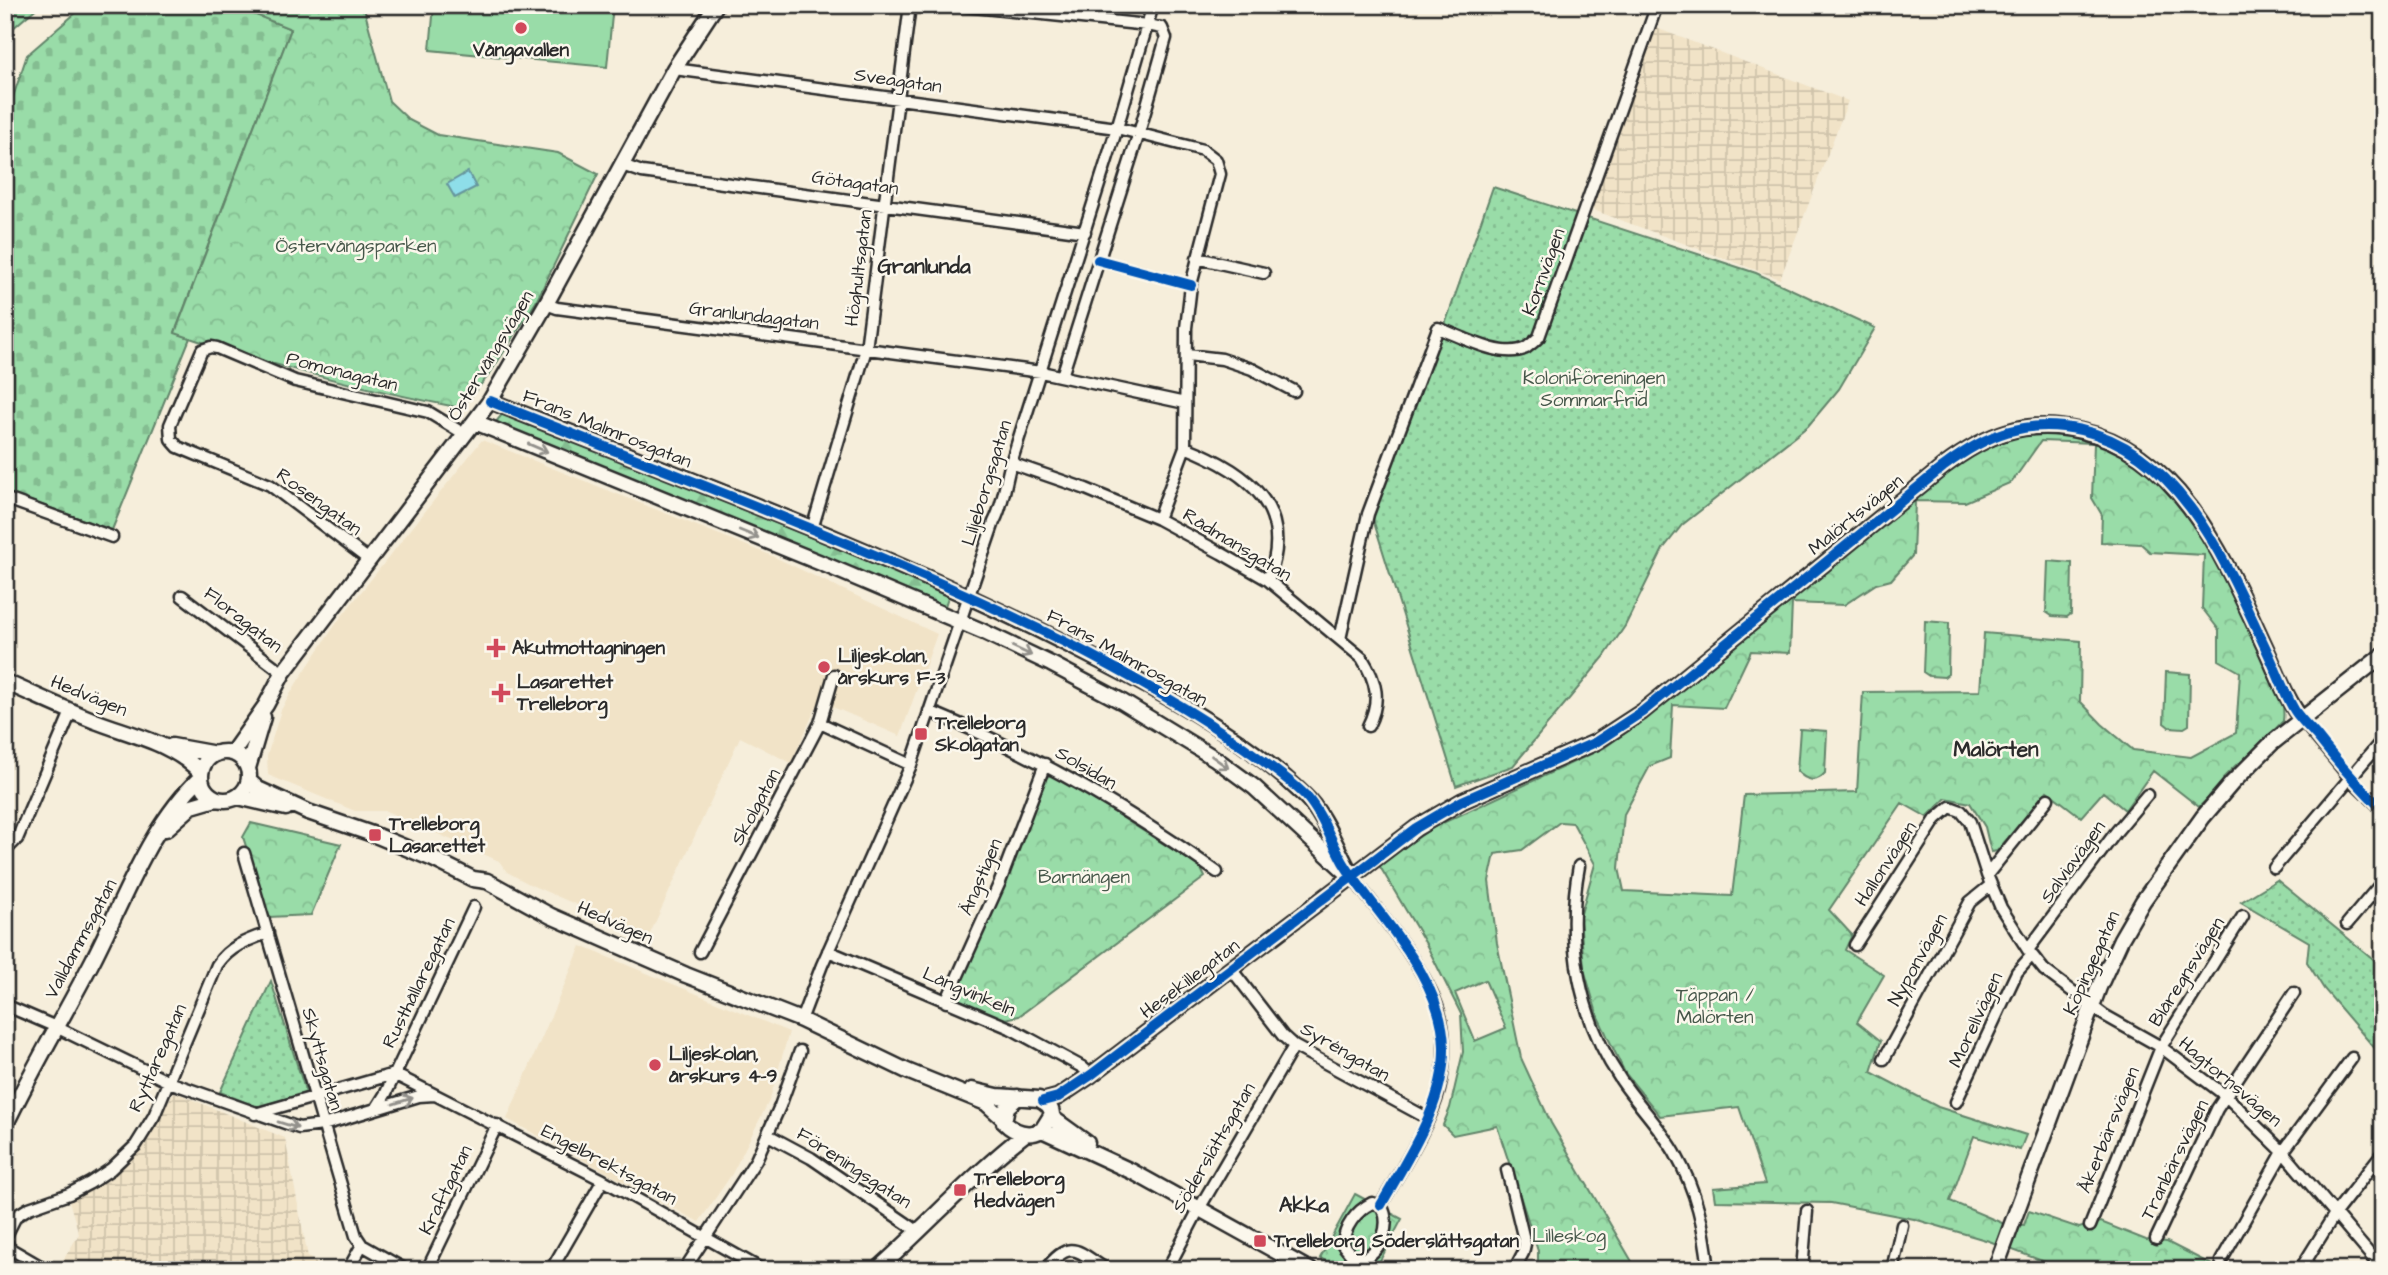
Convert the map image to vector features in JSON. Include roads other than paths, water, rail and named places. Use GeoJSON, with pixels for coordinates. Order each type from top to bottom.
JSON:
{"type":"FeatureCollection","features":[{"type":"Feature","properties":{"kind":"street","name":"Östervångsvägen"},"geometry":{"type":"LineString","coordinates":[[232,753],[266,705],[283,673],[490,401],[674,69],[716,5]]}},
{"type":"Feature","properties":{"kind":"street","name":"Höghultsgatan"},"geometry":{"type":"LineString","coordinates":[[812,528],[866,349],[910,5]]}},
{"type":"Feature","properties":{"kind":"street"},"geometry":{"type":"LineString","coordinates":[[955,5],[1046,10],[1148,25],[1162,28],[1166,38],[1139,133],[1062,376]]}},
{"type":"Feature","properties":{"kind":"street","name":"Liljeborgsgatan"},"geometry":{"type":"LineString","coordinates":[[801,1020],[828,951],[911,765],[1003,505],[1003,487],[1085,232],[1153,5]]}},
{"type":"Feature","properties":{"kind":"street","name":"Kornvägen"},"geometry":{"type":"LineString","coordinates":[[1340,639],[1368,514],[1438,328],[1492,349],[1507,351],[1524,349],[1539,337],[1657,5]]}},
{"type":"Feature","properties":{"kind":"street","name":"Sveagatan"},"geometry":{"type":"LineString","coordinates":[[674,69],[1117,128],[1203,150],[1216,160],[1220,174],[1197,258]]}},
{"type":"Feature","properties":{"kind":"street","name":"Götagatan"},"geometry":{"type":"LineString","coordinates":[[622,165],[642,172],[1085,232]]}},
{"type":"Feature","properties":{"kind":"street"},"geometry":{"type":"LineString","coordinates":[[1158,519],[1185,447],[1186,328],[1197,258],[1264,273]]}},
{"type":"Feature","properties":{"kind":"street","name":"Granlundagatan"},"geometry":{"type":"LineString","coordinates":[[546,304],[557,308],[1041,372],[1185,402]]}},
{"type":"Feature","properties":{"kind":"street","name":"Pomonagatan"},"geometry":{"type":"LineString","coordinates":[[171,439],[170,425],[200,355],[206,348],[217,348],[295,381],[428,412],[466,435]]}},
{"type":"Feature","properties":{"kind":"street"},"geometry":{"type":"LineString","coordinates":[[1186,355],[1222,359],[1252,369],[1294,391]]}},
{"type":"Feature","properties":{"kind":"street","name":"Frans Malmrosgatan"},"geometry":{"type":"LineString","coordinates":[[490,401],[812,528],[969,596],[1122,671],[1185,708],[1273,768],[1307,798],[1353,877],[1425,980],[1439,1012],[1444,1047],[1440,1087],[1427,1118],[1381,1205]]}},
{"type":"Feature","properties":{"kind":"street","name":"Frans Malmrosgatan"},"geometry":{"type":"LineString","coordinates":[[475,422],[821,562],[1051,664],[1189,741],[1254,787],[1353,877]]}},
{"type":"Feature","properties":{"kind":"street","name":"Malörtsvägen"},"geometry":{"type":"LineString","coordinates":[[1353,877],[1437,815],[1462,801],[1596,742],[1642,712],[1971,446],[1996,433],[2034,427],[2068,428],[2099,434],[2126,446],[2170,482],[2224,562],[2285,692],[2302,720]]}},
{"type":"Feature","properties":{"kind":"street","name":"Rosengatan"},"geometry":{"type":"LineString","coordinates":[[171,439],[178,447],[270,485],[369,560]]}},
{"type":"Feature","properties":{"kind":"street"},"geometry":{"type":"LineString","coordinates":[[1185,447],[1233,469],[1254,487],[1269,508],[1278,536],[1275,562],[1268,580]]}},
{"type":"Feature","properties":{"kind":"street","name":"Rådmansgatan"},"geometry":{"type":"LineString","coordinates":[[1011,463],[1086,489],[1158,519],[1268,580],[1362,658],[1371,673],[1377,693],[1376,711],[1368,726]]}},
{"type":"Feature","properties":{"kind":"street"},"geometry":{"type":"LineString","coordinates":[[6,502],[112,537]]}},
{"type":"Feature","properties":{"kind":"street","name":"Floragatan"},"geometry":{"type":"LineString","coordinates":[[182,596],[283,673]]}},
{"type":"Feature","properties":{"kind":"street","name":"Köpingegatan"},"geometry":{"type":"LineString","coordinates":[[1995,1270],[2092,1006],[2121,939],[2168,863],[2232,783],[2272,743],[2383,655]]}},
{"type":"Feature","properties":{"kind":"street","name":"Skolgatan"},"geometry":{"type":"LineString","coordinates":[[700,952],[820,723],[834,675]]}},
{"type":"Feature","properties":{"kind":"street","name":"Hedvägen"},"geometry":{"type":"LineString","coordinates":[[5,682],[71,712],[158,744],[184,757],[201,775],[205,790],[216,799],[231,800],[238,797],[308,812]]}},
{"type":"Feature","properties":{"kind":"street","name":"Östervångsvägen"},"geometry":{"type":"LineString","coordinates":[[249,774],[266,705]]}},
{"type":"Feature","properties":{"kind":"street","name":"Solsidan"},"geometry":{"type":"LineString","coordinates":[[929,711],[1045,764],[1124,810],[1217,872]]}},
{"type":"Feature","properties":{"kind":"street"},"geometry":{"type":"LineString","coordinates":[[5,852],[17,839],[71,712]]}},
{"type":"Feature","properties":{"kind":"street"},"geometry":{"type":"LineString","coordinates":[[2302,720],[2350,778],[2383,810]]}},
{"type":"Feature","properties":{"kind":"street"},"geometry":{"type":"LineString","coordinates":[[820,723],[911,765]]}},
{"type":"Feature","properties":{"kind":"street"},"geometry":{"type":"LineString","coordinates":[[2274,869],[2383,739]]}},
{"type":"Feature","properties":{"kind":"street","name":"Hedvägen"},"geometry":{"type":"LineString","coordinates":[[158,744],[216,754],[232,753],[242,758],[258,789],[308,812],[433,859],[473,879],[487,881],[551,916],[600,938],[801,1020],[907,1071],[986,1103],[1014,1130],[1026,1134]]}},
{"type":"Feature","properties":{"kind":"street"},"geometry":{"type":"LineString","coordinates":[[201,775],[204,765],[216,754]]}},
{"type":"Feature","properties":{"kind":"street","name":"Ängstigen"},"geometry":{"type":"LineString","coordinates":[[946,1002],[1000,882],[1045,764]]}},
{"type":"Feature","properties":{"kind":"street"},"geometry":{"type":"LineString","coordinates":[[238,797],[247,787],[249,774]]}},
{"type":"Feature","properties":{"kind":"street","name":"Valldammsgatan"},"geometry":{"type":"LineString","coordinates":[[5,1126],[164,820],[201,775]]}},
{"type":"Feature","properties":{"kind":"street","name":"Salviavägen"},"geometry":{"type":"LineString","coordinates":[[2030,952],[2084,873],[2147,795]]}},
{"type":"Feature","properties":{"kind":"street"},"geometry":{"type":"LineString","coordinates":[[149,849],[186,811],[201,802],[216,799]]}},
{"type":"Feature","properties":{"kind":"street","name":"Nyponvägen"},"geometry":{"type":"LineString","coordinates":[[1884,1059],[1970,902],[2048,799]]}},
{"type":"Feature","properties":{"kind":"street","name":"Hagtornsvägen"},"geometry":{"type":"LineString","coordinates":[[1950,807],[1961,811],[1970,822],[2001,908],[2045,970],[2092,1006],[2161,1047],[2226,1096],[2283,1152],[2383,1270]]}},
{"type":"Feature","properties":{"kind":"street","name":"Hallonvägen"},"geometry":{"type":"LineString","coordinates":[[1855,945],[1936,819],[1950,807]]}},
{"type":"Feature","properties":{"kind":"street","name":"Skyttsgatan"},"geometry":{"type":"LineString","coordinates":[[244,853],[356,1236],[362,1245]]}},
{"type":"Feature","properties":{"kind":"street"},"geometry":{"type":"LineString","coordinates":[[1579,866],[1574,936],[1577,972],[1587,1010],[1600,1044],[1619,1078],[1674,1151],[1685,1174],[1702,1216],[1709,1270]]}},
{"type":"Feature","properties":{"kind":"street","name":"Hesekillegatan"},"geometry":{"type":"LineString","coordinates":[[1044,1101],[1058,1097],[1091,1075],[1353,877]]}},
{"type":"Feature","properties":{"kind":"street"},"geometry":{"type":"LineString","coordinates":[[2347,924],[2383,881]]}},
{"type":"Feature","properties":{"kind":"street","name":"Rusthållaregatan"},"geometry":{"type":"LineString","coordinates":[[394,1074],[474,907]]}},
{"type":"Feature","properties":{"kind":"street","name":"Blåregnsvägen"},"geometry":{"type":"LineString","coordinates":[[2161,1047],[2243,916]]}},
{"type":"Feature","properties":{"kind":"street","name":"Ryttaregatan"},"geometry":{"type":"LineString","coordinates":[[47,1270],[9,1248],[5,1238],[16,1216],[29,1208],[69,1194],[90,1182],[110,1169],[136,1145],[154,1116],[217,965],[224,955],[236,947],[268,933]]}},
{"type":"Feature","properties":{"kind":"street","name":"Långvinkeln"},"geometry":{"type":"LineString","coordinates":[[828,951],[1010,1028],[1091,1075]]}},
{"type":"Feature","properties":{"kind":"street","name":"Morellvägen"},"geometry":{"type":"LineString","coordinates":[[1956,1102],[2017,972],[2030,952]]}},
{"type":"Feature","properties":{"kind":"street","name":"Syréngatan"},"geometry":{"type":"LineString","coordinates":[[1232,970],[1283,1035],[1294,1045],[1427,1118]]}},
{"type":"Feature","properties":{"kind":"street","name":"Tranbärsvägen"},"geometry":{"type":"LineString","coordinates":[[2157,1239],[2217,1109],[2294,993]]}},
{"type":"Feature","properties":{"kind":"street"},"geometry":{"type":"LineString","coordinates":[[5,1005],[169,1082],[299,1128],[323,1125],[419,1096],[436,1095]]}},
{"type":"Feature","properties":{"kind":"street","name":"Söderslättsgatan"},"geometry":{"type":"LineString","coordinates":[[1167,1270],[1200,1207],[1294,1045]]}},
{"type":"Feature","properties":{"kind":"street","name":"Åkerbärsvägen"},"geometry":{"type":"LineString","coordinates":[[2090,1226],[2161,1047]]}},
{"type":"Feature","properties":{"kind":"street"},"geometry":{"type":"LineString","coordinates":[[684,1270],[756,1160],[800,1052]]}},
{"type":"Feature","properties":{"kind":"street"},"geometry":{"type":"LineString","coordinates":[[2221,1261],[2283,1152],[2352,1058]]}},
{"type":"Feature","properties":{"kind":"street","name":"Hedvägen"},"geometry":{"type":"LineString","coordinates":[[907,1071],[997,1096],[1044,1101]]}},
{"type":"Feature","properties":{"kind":"street"},"geometry":{"type":"LineString","coordinates":[[255,1114],[394,1074]]}},
{"type":"Feature","properties":{"kind":"street"},"geometry":{"type":"LineString","coordinates":[[376,1109],[394,1074]]}},
{"type":"Feature","properties":{"kind":"street","name":"Engelbrektsgatan"},"geometry":{"type":"LineString","coordinates":[[394,1074],[603,1180],[763,1270]]}},
{"type":"Feature","properties":{"kind":"street","name":"Hesekillegatan"},"geometry":{"type":"LineString","coordinates":[[1048,1120],[1091,1075]]}},
{"type":"Feature","properties":{"kind":"street"},"geometry":{"type":"LineString","coordinates":[[989,1162],[1000,1137],[1007,1107],[1018,1097]]}},
{"type":"Feature","properties":{"kind":"street"},"geometry":{"type":"LineString","coordinates":[[1044,1101],[1048,1104],[1048,1120]]}},
{"type":"Feature","properties":{"kind":"street"},"geometry":{"type":"LineString","coordinates":[[1048,1120],[1133,1172],[1310,1270]]}},
{"type":"Feature","properties":{"kind":"street"},"geometry":{"type":"LineString","coordinates":[[877,1270],[989,1162],[1048,1120]]}},
{"type":"Feature","properties":{"kind":"street","name":"Kraftgatan"},"geometry":{"type":"LineString","coordinates":[[427,1270],[497,1125]]}},
{"type":"Feature","properties":{"kind":"street","name":"Föreningsgatan"},"geometry":{"type":"LineString","coordinates":[[768,1135],[834,1173],[919,1232]]}},
{"type":"Feature","properties":{"kind":"street"},"geometry":{"type":"LineString","coordinates":[[2300,1270],[2336,1212],[2383,1152]]}},
{"type":"Feature","properties":{"kind":"street"},"geometry":{"type":"LineString","coordinates":[[1507,1170],[1525,1244],[1514,1270]]}},
{"type":"Feature","properties":{"kind":"street"},"geometry":{"type":"LineString","coordinates":[[551,1270],[603,1180]]}},
{"type":"Feature","properties":{"kind":"street"},"geometry":{"type":"LineString","coordinates":[[1372,1203],[1381,1205],[1388,1226],[1372,1255],[1362,1259],[1352,1256],[1343,1245],[1343,1235],[1359,1210],[1372,1203]]}},
{"type":"Feature","properties":{"kind":"street"},"geometry":{"type":"LineString","coordinates":[[1802,1270],[1807,1211]]}},
{"type":"Feature","properties":{"kind":"street"},"geometry":{"type":"LineString","coordinates":[[1892,1270],[1902,1225]]}},
{"type":"Feature","properties":{"kind":"street"},"geometry":{"type":"LineString","coordinates":[[348,1270],[362,1245],[406,1270]]}},
{"type":"Feature","properties":{"kind":"street"},"geometry":{"type":"LineString","coordinates":[[1045,1270],[1058,1254],[1074,1249],[1108,1270]]}},
{"type":"Feature","properties":{"kind":"water"},"geometry":{"type":"Polygon","coordinates":[[[468,172],[476,187],[455,198],[447,184],[468,172]]]}},
{"type":"Feature","properties":{"kind":"place","name":"Vångavallen"},"geometry":{"type":"Point","coordinates":[521,28]}},
{"type":"Feature","properties":{"kind":"place","name":"Akutmottagningen"},"geometry":{"type":"Point","coordinates":[496,648]}},
{"type":"Feature","properties":{"kind":"place","name":"Liljeskolan, årskurs F-3"},"geometry":{"type":"Point","coordinates":[824,667]}},
{"type":"Feature","properties":{"kind":"place","name":"Lasarettet Trelleborg"},"geometry":{"type":"Point","coordinates":[501,693]}},
{"type":"Feature","properties":{"kind":"place","name":"Trelleborg Skolgatan"},"geometry":{"type":"Point","coordinates":[921,734]}},
{"type":"Feature","properties":{"kind":"place","name":"Trelleborg Lasarettet"},"geometry":{"type":"Point","coordinates":[375,835]}},
{"type":"Feature","properties":{"kind":"place","name":"Liljeskolan, årskurs 4-9"},"geometry":{"type":"Point","coordinates":[655,1065]}},
{"type":"Feature","properties":{"kind":"place","name":"Trelleborg Hedvägen"},"geometry":{"type":"Point","coordinates":[960,1190]}},
{"type":"Feature","properties":{"kind":"place","name":"Trelleborg Söderslättsgatan"},"geometry":{"type":"Point","coordinates":[1260,1241]}},
{"type":"Feature","properties":{"kind":"district","name":"Granlunda"},"geometry":{"type":"Point","coordinates":[924,266]}},
{"type":"Feature","properties":{"kind":"district","name":"Malörten"},"geometry":{"type":"Point","coordinates":[1996,749]}},
{"type":"Feature","properties":{"kind":"district","name":"Akka"},"geometry":{"type":"Point","coordinates":[1304,1205]}},
{"type":"Feature","properties":{"kind":"park label","name":"Östervångsparken"},"geometry":{"type":"Point","coordinates":[356,246]}},
{"type":"Feature","properties":{"kind":"park label","name":"Koloniföreningen Sommarfrid"},"geometry":{"type":"Point","coordinates":[1594,389]}},
{"type":"Feature","properties":{"kind":"park label","name":"Barnängen"},"geometry":{"type":"Point","coordinates":[1084,877]}},
{"type":"Feature","properties":{"kind":"park label","name":"Täppan / Malörten"},"geometry":{"type":"Point","coordinates":[1715,1006]}},
{"type":"Feature","properties":{"kind":"park label","name":"Lilleskog"},"geometry":{"type":"Point","coordinates":[1569,1236]}}]}
